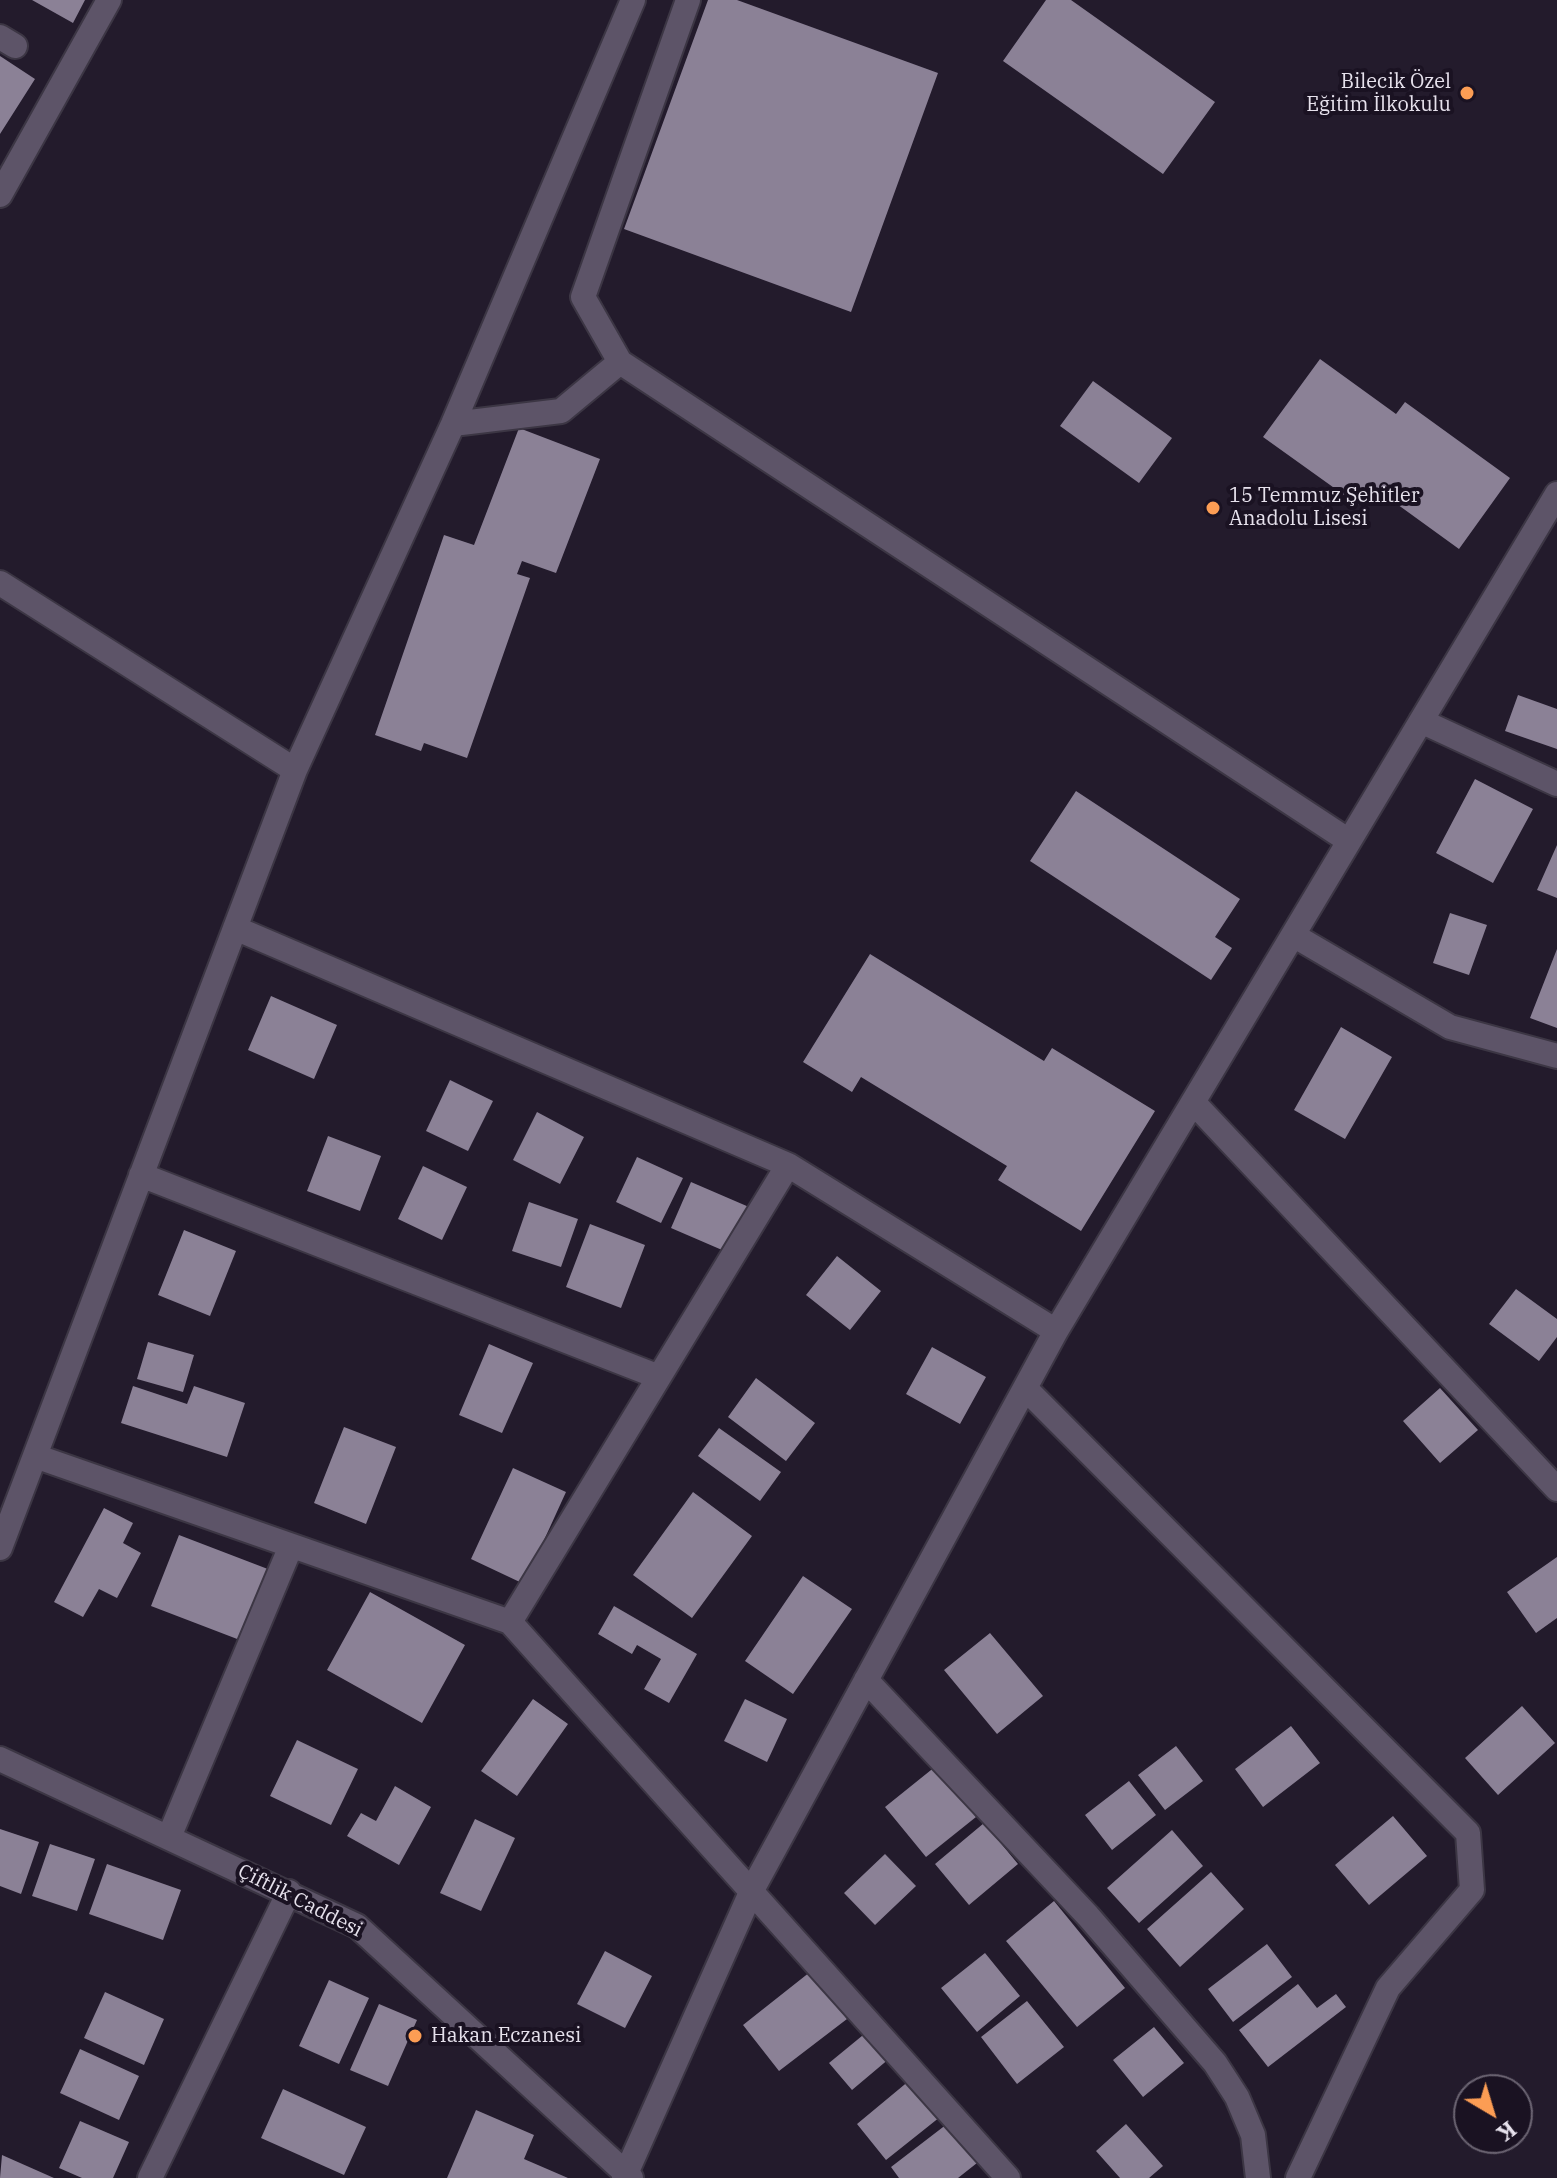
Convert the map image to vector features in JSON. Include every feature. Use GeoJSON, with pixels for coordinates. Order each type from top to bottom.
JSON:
{"type":"FeatureCollection","features":[{"type":"Feature","properties":{"kind":"street"},"geometry":{"type":"LineString","coordinates":[[0,195],[109,0]]}},
{"type":"Feature","properties":{"kind":"street"},"geometry":{"type":"LineString","coordinates":[[0,1548],[295,770],[453,424],[633,0]]}},
{"type":"Feature","properties":{"kind":"street"},"geometry":{"type":"LineString","coordinates":[[688,0],[583,297],[620,362],[1349,841]]}},
{"type":"Feature","properties":{"kind":"street"},"geometry":{"type":"LineString","coordinates":[[453,424],[561,411],[620,362]]}},
{"type":"Feature","properties":{"kind":"street"},"geometry":{"type":"LineString","coordinates":[[627,2176],[752,1890],[1056,1331],[1557,494]]}},
{"type":"Feature","properties":{"kind":"street"},"geometry":{"type":"LineString","coordinates":[[0,583],[295,770]]}},
{"type":"Feature","properties":{"kind":"street"},"geometry":{"type":"LineString","coordinates":[[1421,721],[1557,784]]}},
{"type":"Feature","properties":{"kind":"street"},"geometry":{"type":"LineString","coordinates":[[235,928],[788,1165],[1056,1331]]}},
{"type":"Feature","properties":{"kind":"street"},"geometry":{"type":"LineString","coordinates":[[1293,935],[1450,1027],[1557,1056]]}},
{"type":"Feature","properties":{"kind":"street"},"geometry":{"type":"LineString","coordinates":[[1193,1102],[1557,1489]]}},
{"type":"Feature","properties":{"kind":"street"},"geometry":{"type":"LineString","coordinates":[[510,1622],[788,1165]]}},
{"type":"Feature","properties":{"kind":"street"},"geometry":{"type":"LineString","coordinates":[[141,1175],[659,1377]]}},
{"type":"Feature","properties":{"kind":"street"},"geometry":{"type":"LineString","coordinates":[[1025,1388],[1468,1833],[1472,1890],[1388,1988],[1298,2178]]}},
{"type":"Feature","properties":{"kind":"street"},"geometry":{"type":"LineString","coordinates":[[35,1456],[510,1622],[1008,2178]]}},
{"type":"Feature","properties":{"kind":"street"},"geometry":{"type":"LineString","coordinates":[[169,1837],[291,1546]]}},
{"type":"Feature","properties":{"kind":"street"},"geometry":{"type":"LineString","coordinates":[[866,1680],[1088,1916],[1215,2063],[1237,2097],[1253,2135],[1258,2178]]}},
{"type":"Feature","properties":{"kind":"street","name":"Çiftlik Caddesi"},"geometry":{"type":"LineString","coordinates":[[0,1759],[357,1926],[627,2176]]}},
{"type":"Feature","properties":{"kind":"street"},"geometry":{"type":"LineString","coordinates":[[150,2178],[289,1892]]}},
{"type":"Feature","properties":{"kind":"building"},"geometry":{"type":"Polygon","coordinates":[[[32,0],[85,0],[73,23],[32,0]]]}},
{"type":"Feature","properties":{"kind":"building"},"geometry":{"type":"Polygon","coordinates":[[[708,0],[737,0],[938,73],[851,312],[624,229],[708,0]]]}},
{"type":"Feature","properties":{"kind":"building"},"geometry":{"type":"Polygon","coordinates":[[[1046,0],[1071,0],[1215,102],[1163,174],[1003,61],[1046,0]]]}},
{"type":"Feature","properties":{"kind":"building"},"geometry":{"type":"Polygon","coordinates":[[[0,56],[35,79],[0,134],[0,56]]]}},
{"type":"Feature","properties":{"kind":"building"},"geometry":{"type":"Polygon","coordinates":[[[1320,359],[1396,414],[1405,402],[1510,478],[1459,549],[1372,486],[1358,505],[1263,437],[1320,359]]]}},
{"type":"Feature","properties":{"kind":"building"},"geometry":{"type":"Polygon","coordinates":[[[1093,381],[1172,438],[1139,483],[1060,426],[1093,381]]]}},
{"type":"Feature","properties":{"kind":"building"},"geometry":{"type":"Polygon","coordinates":[[[519,428],[600,459],[556,573],[522,561],[517,574],[530,578],[467,758],[424,743],[421,751],[375,735],[444,535],[474,545],[519,428]]]}},
{"type":"Feature","properties":{"kind":"building"},"geometry":{"type":"Polygon","coordinates":[[[1518,695],[1557,709],[1557,749],[1505,731],[1518,695]]]}},
{"type":"Feature","properties":{"kind":"building"},"geometry":{"type":"Polygon","coordinates":[[[1475,779],[1533,809],[1493,883],[1436,853],[1475,779]]]}},
{"type":"Feature","properties":{"kind":"building"},"geometry":{"type":"Polygon","coordinates":[[[1076,791],[1240,899],[1215,937],[1232,948],[1211,980],[1030,861],[1076,791]]]}},
{"type":"Feature","properties":{"kind":"building"},"geometry":{"type":"Polygon","coordinates":[[[1557,845],[1557,898],[1537,890],[1557,845]]]}},
{"type":"Feature","properties":{"kind":"building"},"geometry":{"type":"Polygon","coordinates":[[[1450,913],[1487,925],[1469,975],[1433,963],[1450,913]]]}},
{"type":"Feature","properties":{"kind":"building"},"geometry":{"type":"Polygon","coordinates":[[[1557,949],[1557,1028],[1530,1018],[1557,949]]]}},
{"type":"Feature","properties":{"kind":"building"},"geometry":{"type":"Polygon","coordinates":[[[870,954],[1044,1061],[1052,1048],[1155,1111],[1081,1231],[998,1180],[1007,1166],[861,1077],[852,1092],[803,1062],[870,954]]]}},
{"type":"Feature","properties":{"kind":"building"},"geometry":{"type":"Polygon","coordinates":[[[271,996],[337,1025],[314,1079],[248,1050],[271,996]]]}},
{"type":"Feature","properties":{"kind":"building"},"geometry":{"type":"Polygon","coordinates":[[[1341,1027],[1392,1057],[1345,1139],[1294,1110],[1341,1027]]]}},
{"type":"Feature","properties":{"kind":"building"},"geometry":{"type":"Polygon","coordinates":[[[450,1080],[493,1101],[468,1151],[426,1131],[450,1080]]]}},
{"type":"Feature","properties":{"kind":"building"},"geometry":{"type":"Polygon","coordinates":[[[537,1112],[584,1137],[560,1184],[513,1160],[537,1112]]]}},
{"type":"Feature","properties":{"kind":"building"},"geometry":{"type":"Polygon","coordinates":[[[328,1136],[381,1156],[360,1211],[307,1191],[328,1136]]]}},
{"type":"Feature","properties":{"kind":"building"},"geometry":{"type":"Polygon","coordinates":[[[637,1157],[683,1178],[661,1223],[616,1202],[637,1157]]]}},
{"type":"Feature","properties":{"kind":"building"},"geometry":{"type":"Polygon","coordinates":[[[423,1166],[467,1187],[442,1240],[398,1219],[423,1166]]]}},
{"type":"Feature","properties":{"kind":"building"},"geometry":{"type":"Polygon","coordinates":[[[691,1182],[749,1207],[729,1253],[671,1228],[691,1182]]]}},
{"type":"Feature","properties":{"kind":"building"},"geometry":{"type":"Polygon","coordinates":[[[529,1202],[578,1219],[561,1267],[512,1251],[529,1202]]]}},
{"type":"Feature","properties":{"kind":"building"},"geometry":{"type":"Polygon","coordinates":[[[590,1224],[645,1245],[621,1308],[566,1287],[590,1224]]]}},
{"type":"Feature","properties":{"kind":"building"},"geometry":{"type":"Polygon","coordinates":[[[184,1230],[236,1251],[210,1316],[158,1295],[184,1230]]]}},
{"type":"Feature","properties":{"kind":"building"},"geometry":{"type":"Polygon","coordinates":[[[837,1256],[881,1291],[850,1330],[806,1295],[837,1256]]]}},
{"type":"Feature","properties":{"kind":"building"},"geometry":{"type":"Polygon","coordinates":[[[1516,1289],[1557,1319],[1557,1337],[1539,1361],[1489,1324],[1516,1289]]]}},
{"type":"Feature","properties":{"kind":"building"},"geometry":{"type":"Polygon","coordinates":[[[148,1342],[194,1355],[183,1392],[137,1379],[148,1342]]]}},
{"type":"Feature","properties":{"kind":"building"},"geometry":{"type":"Polygon","coordinates":[[[489,1344],[533,1363],[502,1433],[459,1415],[489,1344]]]}},
{"type":"Feature","properties":{"kind":"building"},"geometry":{"type":"Polygon","coordinates":[[[932,1347],[986,1377],[960,1424],[906,1394],[932,1347]]]}},
{"type":"Feature","properties":{"kind":"building"},"geometry":{"type":"Polygon","coordinates":[[[756,1378],[815,1423],[786,1461],[728,1417],[756,1378]]]}},
{"type":"Feature","properties":{"kind":"building"},"geometry":{"type":"Polygon","coordinates":[[[133,1386],[187,1404],[194,1386],[245,1403],[227,1457],[121,1423],[133,1386]]]}},
{"type":"Feature","properties":{"kind":"building"},"geometry":{"type":"Polygon","coordinates":[[[1440,1388],[1478,1430],[1440,1463],[1403,1421],[1440,1388]]]}},
{"type":"Feature","properties":{"kind":"building"},"geometry":{"type":"Polygon","coordinates":[[[344,1427],[396,1447],[366,1524],[314,1503],[344,1427]]]}},
{"type":"Feature","properties":{"kind":"building"},"geometry":{"type":"Polygon","coordinates":[[[719,1428],[781,1472],[760,1501],[698,1456],[719,1428]]]}},
{"type":"Feature","properties":{"kind":"building"},"geometry":{"type":"Polygon","coordinates":[[[513,1468],[566,1492],[524,1584],[471,1559],[513,1468]]]}},
{"type":"Feature","properties":{"kind":"building"},"geometry":{"type":"Polygon","coordinates":[[[693,1492],[752,1536],[692,1618],[633,1575],[693,1492]]]}},
{"type":"Feature","properties":{"kind":"building"},"geometry":{"type":"Polygon","coordinates":[[[104,1508],[133,1523],[123,1543],[141,1553],[117,1598],[99,1589],[83,1617],[54,1602],[104,1508]]]}},
{"type":"Feature","properties":{"kind":"building"},"geometry":{"type":"Polygon","coordinates":[[[179,1535],[273,1571],[245,1642],[151,1606],[179,1535]]]}},
{"type":"Feature","properties":{"kind":"building"},"geometry":{"type":"Polygon","coordinates":[[[1557,1557],[1557,1618],[1536,1633],[1507,1592],[1557,1557]]]}},
{"type":"Feature","properties":{"kind":"building"},"geometry":{"type":"Polygon","coordinates":[[[803,1576],[852,1609],[793,1694],[745,1661],[803,1576]]]}},
{"type":"Feature","properties":{"kind":"building"},"geometry":{"type":"Polygon","coordinates":[[[370,1592],[465,1645],[422,1723],[327,1670],[370,1592]]]}},
{"type":"Feature","properties":{"kind":"building"},"geometry":{"type":"Polygon","coordinates":[[[614,1606],[697,1654],[669,1703],[644,1689],[661,1659],[637,1645],[632,1654],[598,1634],[614,1606]]]}},
{"type":"Feature","properties":{"kind":"building"},"geometry":{"type":"Polygon","coordinates":[[[990,1633],[1043,1696],[997,1734],[944,1670],[990,1633]]]}},
{"type":"Feature","properties":{"kind":"building"},"geometry":{"type":"Polygon","coordinates":[[[533,1699],[568,1724],[517,1796],[481,1771],[533,1699]]]}},
{"type":"Feature","properties":{"kind":"building"},"geometry":{"type":"Polygon","coordinates":[[[745,1699],[787,1719],[767,1762],[724,1741],[745,1699]]]}},
{"type":"Feature","properties":{"kind":"building"},"geometry":{"type":"Polygon","coordinates":[[[1522,1706],[1555,1743],[1498,1795],[1465,1758],[1522,1706]]]}},
{"type":"Feature","properties":{"kind":"building"},"geometry":{"type":"Polygon","coordinates":[[[1291,1726],[1320,1763],[1263,1807],[1235,1769],[1291,1726]]]}},
{"type":"Feature","properties":{"kind":"building"},"geometry":{"type":"Polygon","coordinates":[[[297,1740],[358,1769],[331,1825],[270,1796],[297,1740]]]}},
{"type":"Feature","properties":{"kind":"building"},"geometry":{"type":"Polygon","coordinates":[[[1176,1746],[1203,1781],[1165,1810],[1138,1775],[1176,1746]]]}},
{"type":"Feature","properties":{"kind":"building"},"geometry":{"type":"Polygon","coordinates":[[[936,1766],[976,1817],[926,1857],[885,1807],[936,1766]]]}},
{"type":"Feature","properties":{"kind":"building"},"geometry":{"type":"Polygon","coordinates":[[[1129,1781],[1156,1815],[1112,1850],[1085,1815],[1129,1781]]]}},
{"type":"Feature","properties":{"kind":"building"},"geometry":{"type":"Polygon","coordinates":[[[395,1786],[431,1807],[399,1865],[347,1836],[361,1813],[376,1821],[395,1786]]]}},
{"type":"Feature","properties":{"kind":"building"},"geometry":{"type":"Polygon","coordinates":[[[1393,1816],[1427,1856],[1369,1905],[1335,1865],[1393,1816]]]}},
{"type":"Feature","properties":{"kind":"building"},"geometry":{"type":"Polygon","coordinates":[[[475,1819],[515,1838],[481,1911],[440,1893],[475,1819]]]}},
{"type":"Feature","properties":{"kind":"building"},"geometry":{"type":"Polygon","coordinates":[[[984,1823],[1018,1864],[969,1905],[935,1864],[984,1823]]]}},
{"type":"Feature","properties":{"kind":"building"},"geometry":{"type":"Polygon","coordinates":[[[0,1829],[39,1842],[21,1894],[0,1886],[0,1829]]]}},
{"type":"Feature","properties":{"kind":"building"},"geometry":{"type":"Polygon","coordinates":[[[1172,1830],[1203,1866],[1139,1923],[1107,1888],[1172,1830]]]}},
{"type":"Feature","properties":{"kind":"building"},"geometry":{"type":"Polygon","coordinates":[[[50,1844],[95,1859],[77,1911],[32,1896],[50,1844]]]}},
{"type":"Feature","properties":{"kind":"building"},"geometry":{"type":"Polygon","coordinates":[[[885,1854],[916,1886],[875,1925],[844,1893],[885,1854]]]}},
{"type":"Feature","properties":{"kind":"building"},"geometry":{"type":"Polygon","coordinates":[[[107,1864],[181,1890],[163,1940],[89,1914],[107,1864]]]}},
{"type":"Feature","properties":{"kind":"building"},"geometry":{"type":"Polygon","coordinates":[[[1211,1872],[1244,1909],[1180,1967],[1147,1929],[1211,1872]]]}},
{"type":"Feature","properties":{"kind":"building"},"geometry":{"type":"Polygon","coordinates":[[[1054,1901],[1125,1988],[1077,2027],[1006,1941],[1054,1901]]]}},
{"type":"Feature","properties":{"kind":"building"},"geometry":{"type":"Polygon","coordinates":[[[1267,1944],[1292,1977],[1233,2022],[1208,1989],[1267,1944]]]}},
{"type":"Feature","properties":{"kind":"building"},"geometry":{"type":"Polygon","coordinates":[[[605,1951],[652,1976],[625,2028],[577,2004],[605,1951]]]}},
{"type":"Feature","properties":{"kind":"building"},"geometry":{"type":"Polygon","coordinates":[[[985,1953],[1020,1996],[977,2032],[941,1988],[985,1953]]]}},
{"type":"Feature","properties":{"kind":"building"},"geometry":{"type":"Polygon","coordinates":[[[810,1972],[847,2019],[779,2071],[743,2025],[810,1972]]]}},
{"type":"Feature","properties":{"kind":"building"},"geometry":{"type":"Polygon","coordinates":[[[329,1980],[369,1998],[339,2064],[299,2046],[329,1980]]]}},
{"type":"Feature","properties":{"kind":"building"},"geometry":{"type":"Polygon","coordinates":[[[1298,1984],[1317,2008],[1336,1994],[1346,2007],[1268,2067],[1239,2030],[1298,1984]]]}},
{"type":"Feature","properties":{"kind":"building"},"geometry":{"type":"Polygon","coordinates":[[[105,1992],[164,2019],[144,2065],[84,2038],[105,1992]]]}},
{"type":"Feature","properties":{"kind":"building"},"geometry":{"type":"Polygon","coordinates":[[[1027,2001],[1064,2047],[1017,2084],[981,2037],[1027,2001]]]}},
{"type":"Feature","properties":{"kind":"building"},"geometry":{"type":"Polygon","coordinates":[[[379,2004],[417,2020],[388,2086],[350,2070],[379,2004]]]}},
{"type":"Feature","properties":{"kind":"building"},"geometry":{"type":"Polygon","coordinates":[[[1154,2027],[1184,2063],[1143,2097],[1113,2060],[1154,2027]]]}},
{"type":"Feature","properties":{"kind":"building"},"geometry":{"type":"Polygon","coordinates":[[[868,2031],[890,2058],[852,2090],[829,2063],[868,2031]]]}},
{"type":"Feature","properties":{"kind":"building"},"geometry":{"type":"Polygon","coordinates":[[[80,2049],[139,2076],[119,2120],[60,2093],[80,2049]]]}},
{"type":"Feature","properties":{"kind":"building"},"geometry":{"type":"Polygon","coordinates":[[[910,2080],[940,2117],[886,2160],[857,2124],[910,2080]]]}},
{"type":"Feature","properties":{"kind":"building"},"geometry":{"type":"Polygon","coordinates":[[[283,2089],[366,2127],[344,2175],[261,2138],[283,2089]]]}},
{"type":"Feature","properties":{"kind":"building"},"geometry":{"type":"Polygon","coordinates":[[[476,2110],[534,2135],[524,2159],[568,2178],[447,2178],[476,2110]]]}},
{"type":"Feature","properties":{"kind":"building"},"geometry":{"type":"Polygon","coordinates":[[[80,2121],[129,2142],[113,2178],[82,2178],[59,2168],[80,2121]]]}},
{"type":"Feature","properties":{"kind":"building"},"geometry":{"type":"Polygon","coordinates":[[[947,2124],[977,2163],[958,2178],[899,2178],[891,2167],[947,2124]]]}},
{"type":"Feature","properties":{"kind":"building"},"geometry":{"type":"Polygon","coordinates":[[[1126,2124],[1163,2166],[1149,2178],[1120,2178],[1096,2151],[1126,2124]]]}},
{"type":"Feature","properties":{"kind":"building"},"geometry":{"type":"Polygon","coordinates":[[[2,2155],[54,2178],[0,2178],[2,2155]]]}},
{"type":"Feature","properties":{"kind":"place","name":"Bilecik Özel Eğitim İlkokulu"},"geometry":{"type":"Point","coordinates":[1467,93]}},
{"type":"Feature","properties":{"kind":"place","name":"15 Temmuz Şehitler Anadolu Lisesi"},"geometry":{"type":"Point","coordinates":[1213,508]}},
{"type":"Feature","properties":{"kind":"place","name":"Hakan Eczanesi"},"geometry":{"type":"Point","coordinates":[415,2036]}}]}
